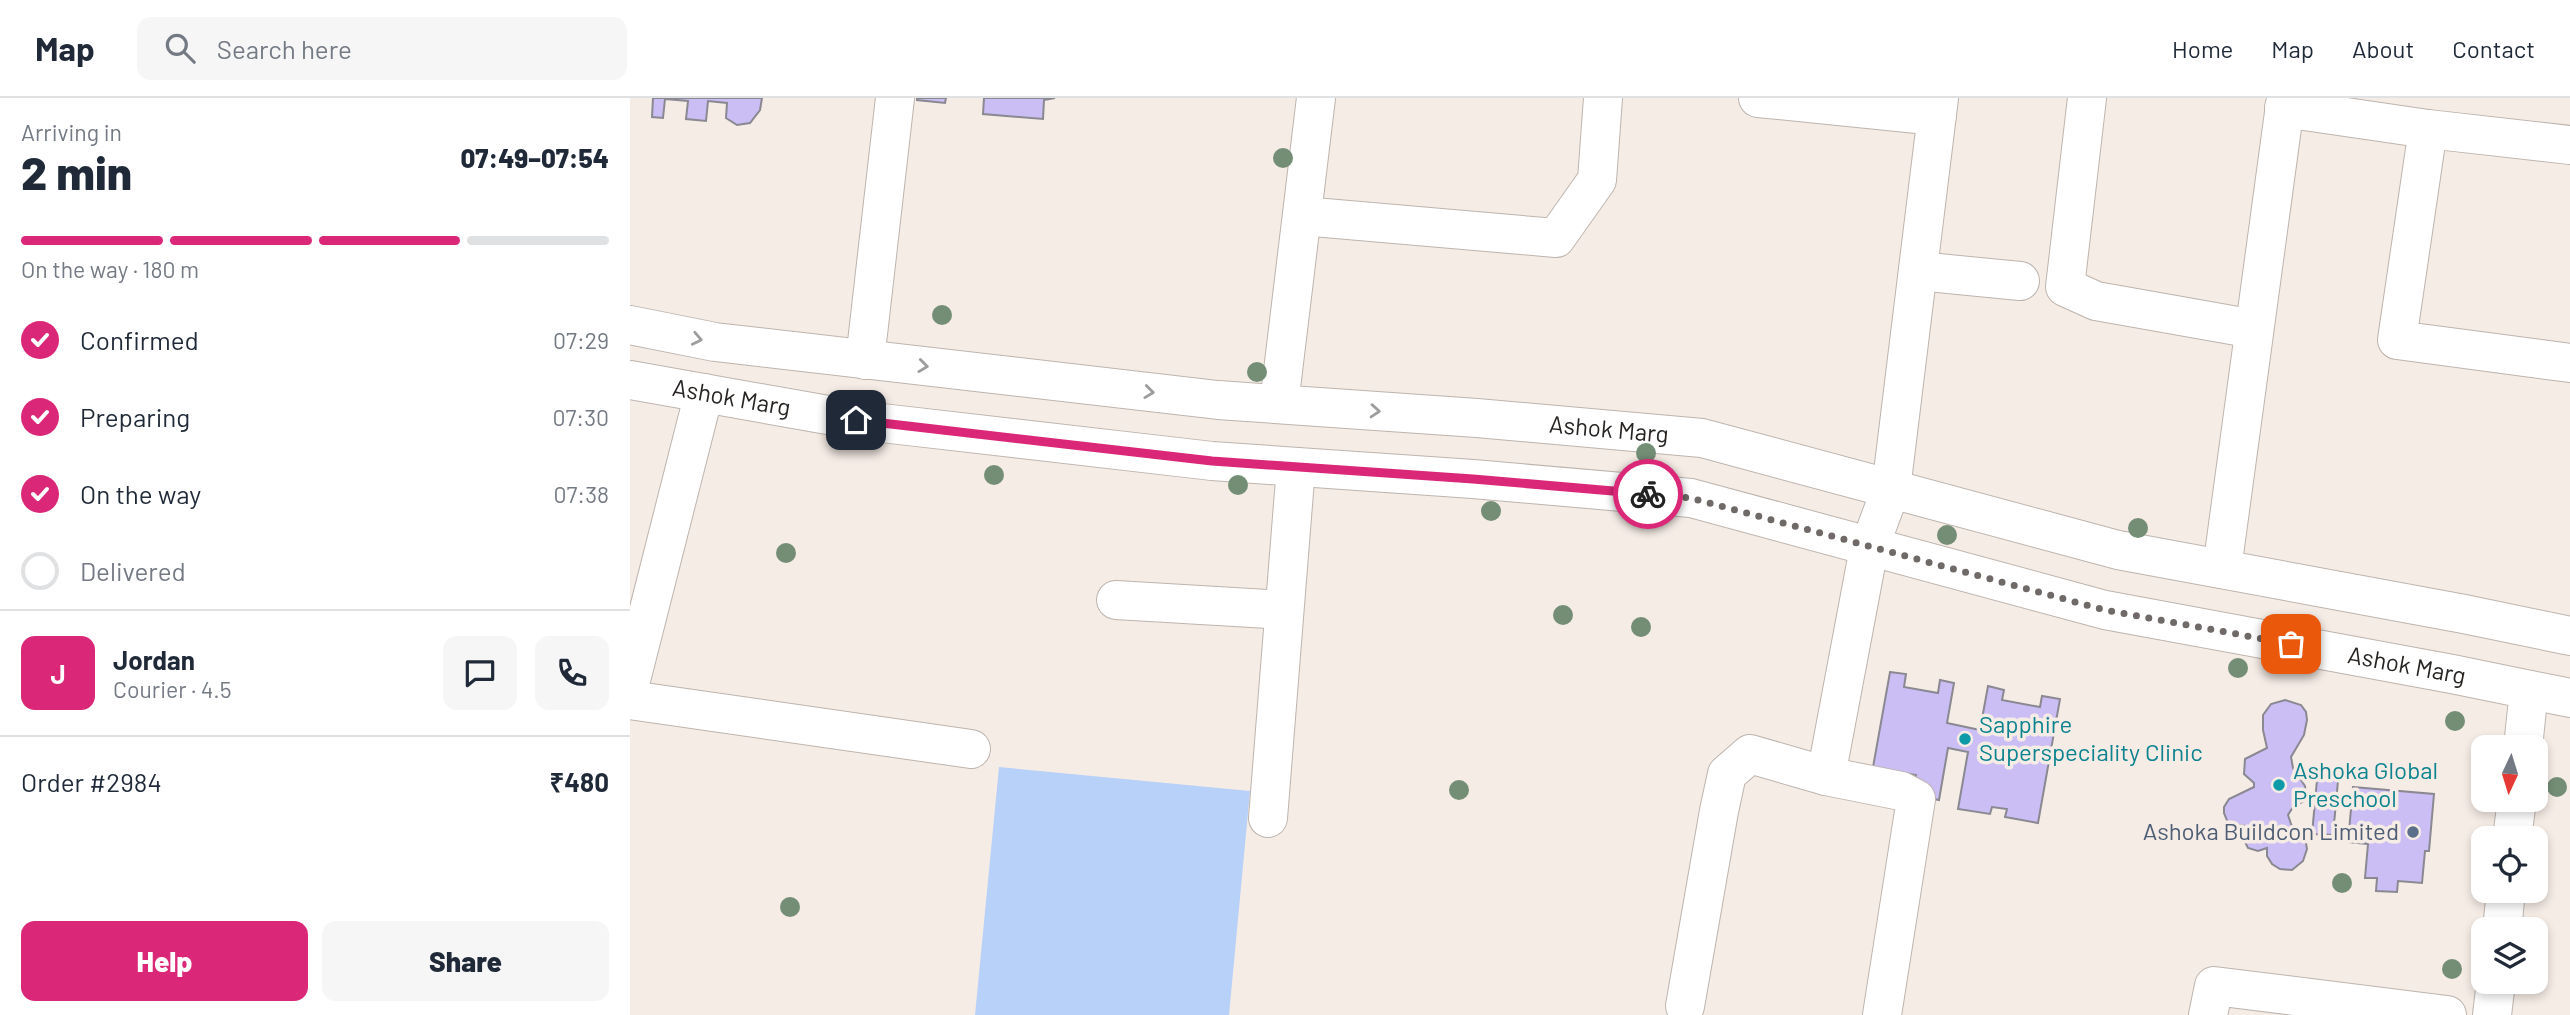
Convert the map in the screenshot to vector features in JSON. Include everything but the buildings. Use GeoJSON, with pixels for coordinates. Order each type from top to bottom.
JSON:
{"type":"FeatureCollection","features":[{"type":"Feature","properties":{"kind":"street"},"geometry":{"type":"LineString","coordinates":[[865,360],[895,98]]}},
{"type":"Feature","properties":{"kind":"street"},"geometry":{"type":"LineString","coordinates":[[1279,404],[1316,98]]}},
{"type":"Feature","properties":{"kind":"street"},"geometry":{"type":"LineString","coordinates":[[1302,216],[1556,238],[1597,180],[1603,98]]}},
{"type":"Feature","properties":{"kind":"street"},"geometry":{"type":"LineString","coordinates":[[1758,98],[1938,107],[1891,489],[1869,548],[1826,776]]}},
{"type":"Feature","properties":{"kind":"street"},"geometry":{"type":"LineString","coordinates":[[2087,98],[2065,287],[2096,301],[2255,329]]}},
{"type":"Feature","properties":{"kind":"street"},"geometry":{"type":"LineString","coordinates":[[2222,569],[2285,103],[2428,129],[2570,145]]}},
{"type":"Feature","properties":{"kind":"street"},"geometry":{"type":"LineString","coordinates":[[2428,129],[2397,340],[2570,363]]}},
{"type":"Feature","properties":{"kind":"street"},"geometry":{"type":"LineString","coordinates":[[1918,271],[2020,281]]}},
{"type":"Feature","properties":{"kind":"street","name":"Ashok Marg"},"geometry":{"type":"LineString","coordinates":[[630,325],[715,342],[1218,400],[1490,419],[1702,438],[2118,550],[2570,636]]}},
{"type":"Feature","properties":{"kind":"street","name":"Ashok Marg"},"geometry":{"type":"LineString","coordinates":[[630,380],[856,420],[1212,461],[1691,498],[2105,610],[2570,698]]}},
{"type":"Feature","properties":{"kind":"street"},"geometry":{"type":"LineString","coordinates":[[630,684],[704,393]]}},
{"type":"Feature","properties":{"kind":"street"},"geometry":{"type":"LineString","coordinates":[[1268,818],[1296,467]]}},
{"type":"Feature","properties":{"kind":"street"},"geometry":{"type":"LineString","coordinates":[[1116,600],[1284,610]]}},
{"type":"Feature","properties":{"kind":"street"},"geometry":{"type":"LineString","coordinates":[[2524,735],[2529,690]]}},
{"type":"Feature","properties":{"kind":"street"},"geometry":{"type":"LineString","coordinates":[[630,700],[971,749]]}},
{"type":"Feature","properties":{"kind":"street"},"geometry":{"type":"LineString","coordinates":[[1685,1006],[1727,774],[1750,754],[1826,776],[1902,791],[1916,799],[1882,1015]]}},
{"type":"Feature","properties":{"kind":"street"},"geometry":{"type":"LineString","coordinates":[[2208,1015],[2214,986],[2447,1015]]}},
{"type":"Feature","properties":{"kind":"street"},"geometry":{"type":"LineString","coordinates":[[2492,1015],[2495,994]]}},
{"type":"Feature","properties":{"kind":"water"},"geometry":{"type":"Polygon","coordinates":[[[999,767],[1250,791],[1229,1015],[975,1015],[999,767]]]}},
{"type":"Feature","properties":{"kind":"way so far"},"geometry":{"type":"LineString","coordinates":[[1648,494],[1691,498],[2105,610],[2291,644]]}},
{"type":"Feature","properties":{"kind":"place","name":"Sapphire Superspeciality Clinic"},"geometry":{"type":"Point","coordinates":[1965,739]}},
{"type":"Feature","properties":{"kind":"place","name":"Ashoka Global Preschool"},"geometry":{"type":"Point","coordinates":[2279,785]}},
{"type":"Feature","properties":{"kind":"place","name":"Ashoka Buildcon Limited"},"geometry":{"type":"Point","coordinates":[2413,832]}},
{"type":"Feature","properties":{"kind":"route"},"geometry":{"type":"LineString","coordinates":[[856,420],[1212,461],[1648,494]]}}]}
